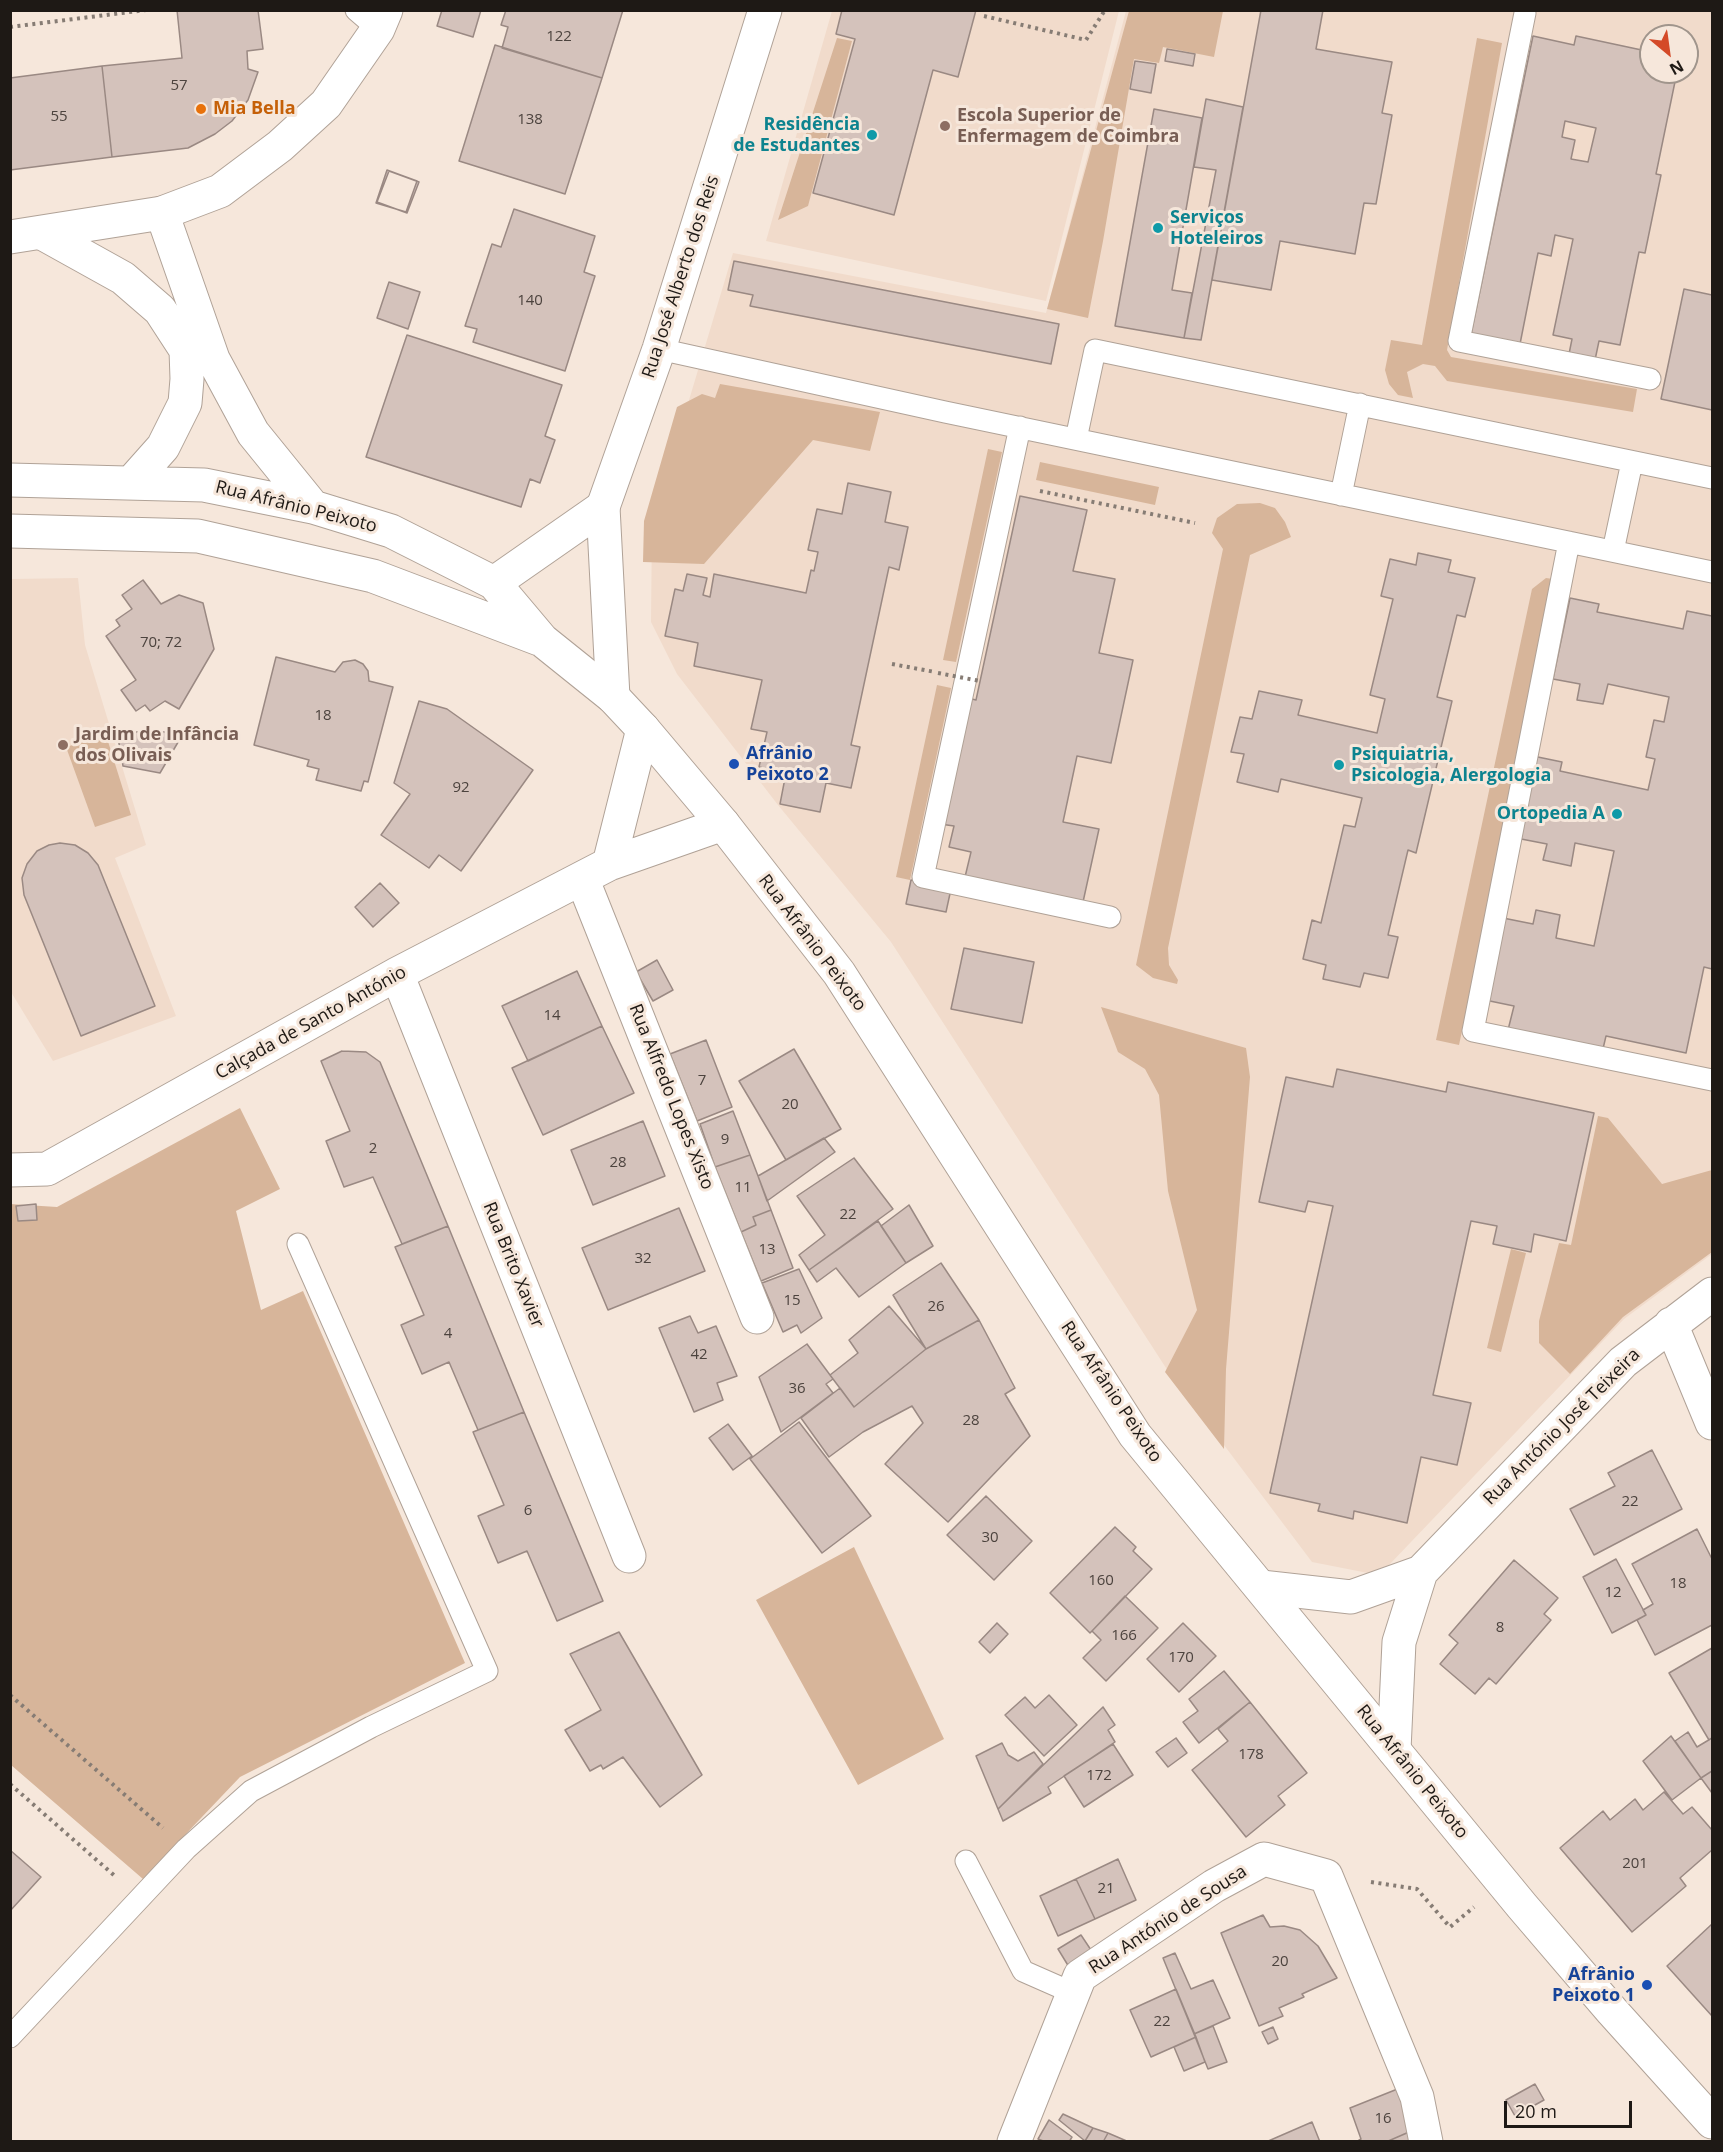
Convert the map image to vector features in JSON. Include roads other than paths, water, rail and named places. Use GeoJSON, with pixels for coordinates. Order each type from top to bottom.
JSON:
{"type":"FeatureCollection","features":[{"type":"Feature","properties":{"kind":"street","name":"Rua José Alberto dos Reis"},"geometry":{"type":"LineString","coordinates":[[613,697],[603,507],[659,349],[765,10]]}},
{"type":"Feature","properties":{"kind":"street"},"geometry":{"type":"LineString","coordinates":[[26,235],[162,213],[220,191],[280,146],[326,104],[373,17]]}},
{"type":"Feature","properties":{"kind":"street"},"geometry":{"type":"LineString","coordinates":[[162,213],[213,359],[254,433],[314,507]]}},
{"type":"Feature","properties":{"kind":"street"},"geometry":{"type":"LineString","coordinates":[[26,235],[123,278],[160,310],[186,350],[187,379],[184,403],[163,447],[131,483]]}},
{"type":"Feature","properties":{"kind":"street","name":"Rua Afrânio Peixoto"},"geometry":{"type":"LineString","coordinates":[[10,480],[204,485],[314,507],[391,531],[494,582],[542,640],[613,697],[723,824],[839,973],[1136,1435],[1574,1967],[1713,2122]]}},
{"type":"Feature","properties":{"kind":"street"},"geometry":{"type":"LineString","coordinates":[[494,582],[603,507]]}},
{"type":"Feature","properties":{"kind":"street","name":"Rua Afrânio Peixoto"},"geometry":{"type":"LineString","coordinates":[[10,531],[198,536],[373,576],[542,640]]}},
{"type":"Feature","properties":{"kind":"street"},"geometry":{"type":"LineString","coordinates":[[596,871],[643,729]]}},
{"type":"Feature","properties":{"kind":"street","name":"Calçada de Santo António"},"geometry":{"type":"LineString","coordinates":[[10,1170],[47,1168],[397,974],[596,871],[723,824]]}},
{"type":"Feature","properties":{"kind":"street","name":"Rua Alfredo Lopes Xisto"},"geometry":{"type":"LineString","coordinates":[[596,871],[758,1317]]}},
{"type":"Feature","properties":{"kind":"street","name":"Rua Brito Xavier"},"geometry":{"type":"LineString","coordinates":[[397,974],[629,1556]]}},
{"type":"Feature","properties":{"kind":"street","name":"Rua António José Teixeira"},"geometry":{"type":"LineString","coordinates":[[1394,1750],[1399,1642],[1421,1572],[1623,1362],[1713,1294]]}},
{"type":"Feature","properties":{"kind":"street"},"geometry":{"type":"LineString","coordinates":[[1671,1324],[1713,1423]]}},
{"type":"Feature","properties":{"kind":"street","name":"Rua António José Teixeira"},"geometry":{"type":"LineString","coordinates":[[1261,1587],[1351,1597],[1421,1572]]}},
{"type":"Feature","properties":{"kind":"street","name":"Rua António de Sousa"},"geometry":{"type":"LineString","coordinates":[[1014,2142],[1080,1976],[1214,1886],[1264,1859],[1326,1876],[1417,2097],[1426,2142]]}},
{"type":"Feature","properties":{"kind":"lane"},"geometry":{"type":"LineString","coordinates":[[1525,13],[1459,341],[1650,378]]}},
{"type":"Feature","properties":{"kind":"lane"},"geometry":{"type":"LineString","coordinates":[[659,349],[1713,572]]}},
{"type":"Feature","properties":{"kind":"lane"},"geometry":{"type":"LineString","coordinates":[[1076,439],[1095,350],[1713,478]]}},
{"type":"Feature","properties":{"kind":"lane"},"geometry":{"type":"LineString","coordinates":[[1341,495],[1360,404]]}},
{"type":"Feature","properties":{"kind":"lane"},"geometry":{"type":"LineString","coordinates":[[1020,427],[923,878],[1110,917]]}},
{"type":"Feature","properties":{"kind":"lane"},"geometry":{"type":"LineString","coordinates":[[1613,551],[1632,462]]}},
{"type":"Feature","properties":{"kind":"lane"},"geometry":{"type":"LineString","coordinates":[[1569,542],[1473,1031],[1713,1080]]}},
{"type":"Feature","properties":{"kind":"lane"},"geometry":{"type":"LineString","coordinates":[[10,2037],[186,1849],[251,1791],[371,1726],[487,1671],[298,1244]]}},
{"type":"Feature","properties":{"kind":"lane"},"geometry":{"type":"LineString","coordinates":[[966,1861],[1023,1971],[1073,1993]]}},
{"type":"Feature","properties":{"kind":"place","name":"Mia Bella"},"geometry":{"type":"Point","coordinates":[201,109]}},
{"type":"Feature","properties":{"kind":"place","name":"Escola Superior de Enfermagem de Coimbra"},"geometry":{"type":"Point","coordinates":[945,126]}},
{"type":"Feature","properties":{"kind":"place","name":"Residência de Estudantes"},"geometry":{"type":"Point","coordinates":[872,135]}},
{"type":"Feature","properties":{"kind":"place","name":"Serviços Hoteleiros"},"geometry":{"type":"Point","coordinates":[1158,228]}},
{"type":"Feature","properties":{"kind":"place","name":"Jardim de Infância dos Olivais"},"geometry":{"type":"Point","coordinates":[63,745]}},
{"type":"Feature","properties":{"kind":"place","name":"Afrânio Peixoto 2"},"geometry":{"type":"Point","coordinates":[734,764]}},
{"type":"Feature","properties":{"kind":"place","name":"Psiquiatria, Psicologia, Alergologia"},"geometry":{"type":"Point","coordinates":[1339,765]}},
{"type":"Feature","properties":{"kind":"place","name":"Ortopedia A"},"geometry":{"type":"Point","coordinates":[1617,814]}},
{"type":"Feature","properties":{"kind":"place","name":"Afrânio Peixoto 1"},"geometry":{"type":"Point","coordinates":[1647,1985]}}]}
